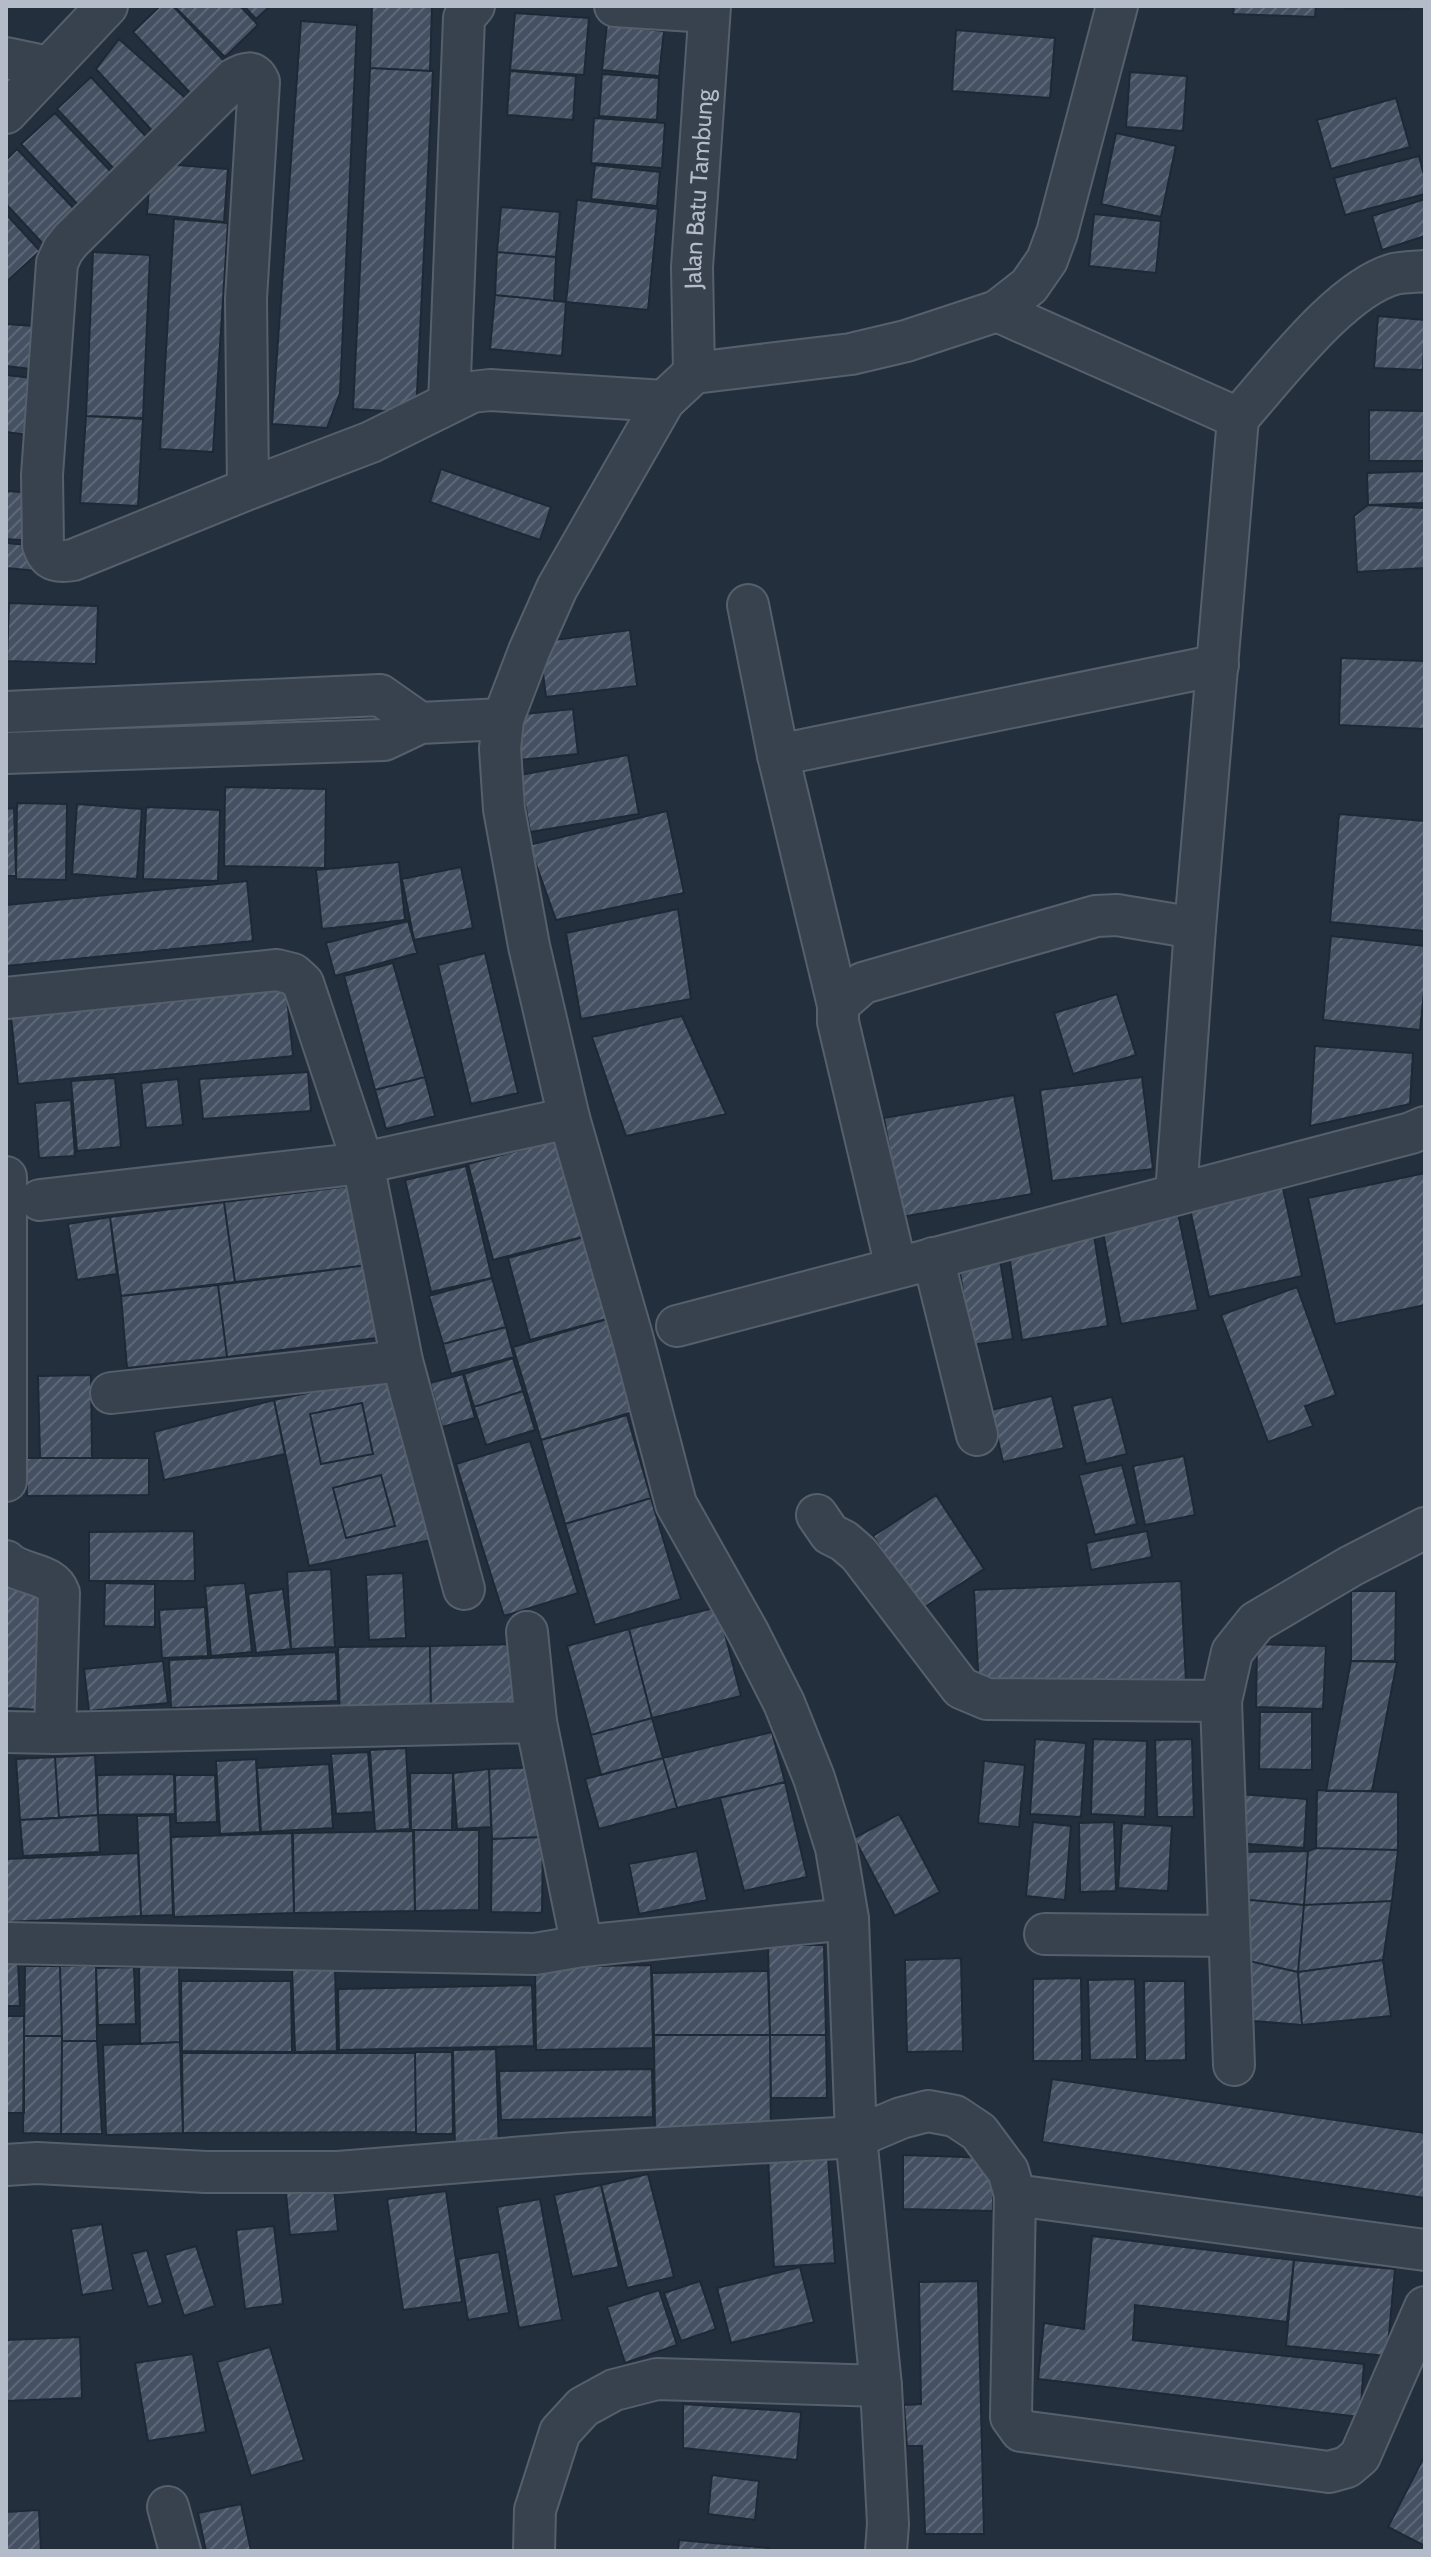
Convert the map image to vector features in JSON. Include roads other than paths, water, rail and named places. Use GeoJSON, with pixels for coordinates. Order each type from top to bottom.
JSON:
{"type":"FeatureCollection","features":[{"type":"Feature","properties":{"kind":"street"},"geometry":{"type":"LineString","coordinates":[[6,113],[107,6]]}},
{"type":"Feature","properties":{"kind":"street"},"geometry":{"type":"LineString","coordinates":[[449,403],[464,18],[474,6]]}},
{"type":"Feature","properties":{"kind":"street"},"geometry":{"type":"LineString","coordinates":[[615,6],[710,9]]}},
{"type":"Feature","properties":{"kind":"street"},"geometry":{"type":"LineString","coordinates":[[886,2551],[888,2524],[881,2386],[856,2137],[848,1919],[836,1848],[814,1778],[784,1703],[676,1504],[632,1336],[569,1118],[529,946],[504,809],[500,749],[503,719],[557,588],[664,401],[694,373],[851,354],[906,341],[997,311],[1029,286],[1047,260],[1117,6]]}},
{"type":"Feature","properties":{"kind":"street","name":"Jalan Batu Tambung"},"geometry":{"type":"LineString","coordinates":[[694,373],[692,267],[710,9]]}},
{"type":"Feature","properties":{"kind":"street"},"geometry":{"type":"LineString","coordinates":[[6,58],[49,67]]}},
{"type":"Feature","properties":{"kind":"street"},"geometry":{"type":"LineString","coordinates":[[248,489],[246,299],[259,82],[250,73],[234,79],[63,250],[57,263],[51,332],[24,474],[46,554],[59,563],[73,560],[371,442],[472,392],[490,390],[664,401]]}},
{"type":"Feature","properties":{"kind":"street"},"geometry":{"type":"LineString","coordinates":[[1176,1194],[1238,418],[1328,317],[1362,288],[1394,274],[1425,271]]}},
{"type":"Feature","properties":{"kind":"street"},"geometry":{"type":"LineString","coordinates":[[997,311],[1238,418]]}},
{"type":"Feature","properties":{"kind":"street"},"geometry":{"type":"LineString","coordinates":[[748,605],[778,755],[838,1005],[838,1022],[914,1262],[977,1435]]}},
{"type":"Feature","properties":{"kind":"street"},"geometry":{"type":"LineString","coordinates":[[778,755],[1218,665]]}},
{"type":"Feature","properties":{"kind":"street"},"geometry":{"type":"LineString","coordinates":[[6,712],[380,695],[420,723]]}},
{"type":"Feature","properties":{"kind":"street"},"geometry":{"type":"LineString","coordinates":[[6,753],[384,740],[420,723],[503,719]]}},
{"type":"Feature","properties":{"kind":"street"},"geometry":{"type":"LineString","coordinates":[[838,1005],[863,983],[1096,916],[1117,915],[1195,928]]}},
{"type":"Feature","properties":{"kind":"street"},"geometry":{"type":"LineString","coordinates":[[6,998],[277,970],[293,974],[303,983],[363,1163],[402,1361],[464,1589]]}},
{"type":"Feature","properties":{"kind":"street"},"geometry":{"type":"LineString","coordinates":[[40,1200],[363,1163],[569,1118]]}},
{"type":"Feature","properties":{"kind":"street"},"geometry":{"type":"LineString","coordinates":[[677,1326],[1425,1127]]}},
{"type":"Feature","properties":{"kind":"street"},"geometry":{"type":"LineString","coordinates":[[6,1177],[6,1481]]}},
{"type":"Feature","properties":{"kind":"street"},"geometry":{"type":"LineString","coordinates":[[111,1393],[402,1361]]}},
{"type":"Feature","properties":{"kind":"street"},"geometry":{"type":"LineString","coordinates":[[817,1515],[830,1534],[859,1554],[961,1688],[974,1695],[987,1699],[1221,1701]]}},
{"type":"Feature","properties":{"kind":"street"},"geometry":{"type":"LineString","coordinates":[[1234,2065],[1221,1701],[1232,1652],[1256,1622],[1351,1566],[1425,1528]]}},
{"type":"Feature","properties":{"kind":"street"},"geometry":{"type":"LineString","coordinates":[[6,1561],[14,1568],[53,1582],[59,1593],[55,1733]]}},
{"type":"Feature","properties":{"kind":"street"},"geometry":{"type":"LineString","coordinates":[[527,1632],[536,1722],[582,1946]]}},
{"type":"Feature","properties":{"kind":"street"},"geometry":{"type":"LineString","coordinates":[[6,1732],[536,1722]]}},
{"type":"Feature","properties":{"kind":"street"},"geometry":{"type":"LineString","coordinates":[[6,1943],[535,1954],[582,1946],[848,1919]]}},
{"type":"Feature","properties":{"kind":"street"},"geometry":{"type":"LineString","coordinates":[[1045,1934],[1229,1936]]}},
{"type":"Feature","properties":{"kind":"street"},"geometry":{"type":"LineString","coordinates":[[6,2165],[37,2163],[206,2172],[338,2172],[576,2153],[856,2137],[901,2118],[928,2111],[955,2116],[979,2132],[997,2154],[1008,2171],[1015,2195],[1011,2417],[1021,2431],[1329,2472],[1347,2467],[1360,2456],[1425,2307]]}},
{"type":"Feature","properties":{"kind":"street"},"geometry":{"type":"LineString","coordinates":[[1015,2195],[1425,2250]]}},
{"type":"Feature","properties":{"kind":"street"},"geometry":{"type":"LineString","coordinates":[[534,2551],[535,2510],[560,2432],[583,2407],[614,2390],[657,2379],[881,2386]]}},
{"type":"Feature","properties":{"kind":"street"},"geometry":{"type":"LineString","coordinates":[[168,2507],[180,2551]]}}]}
